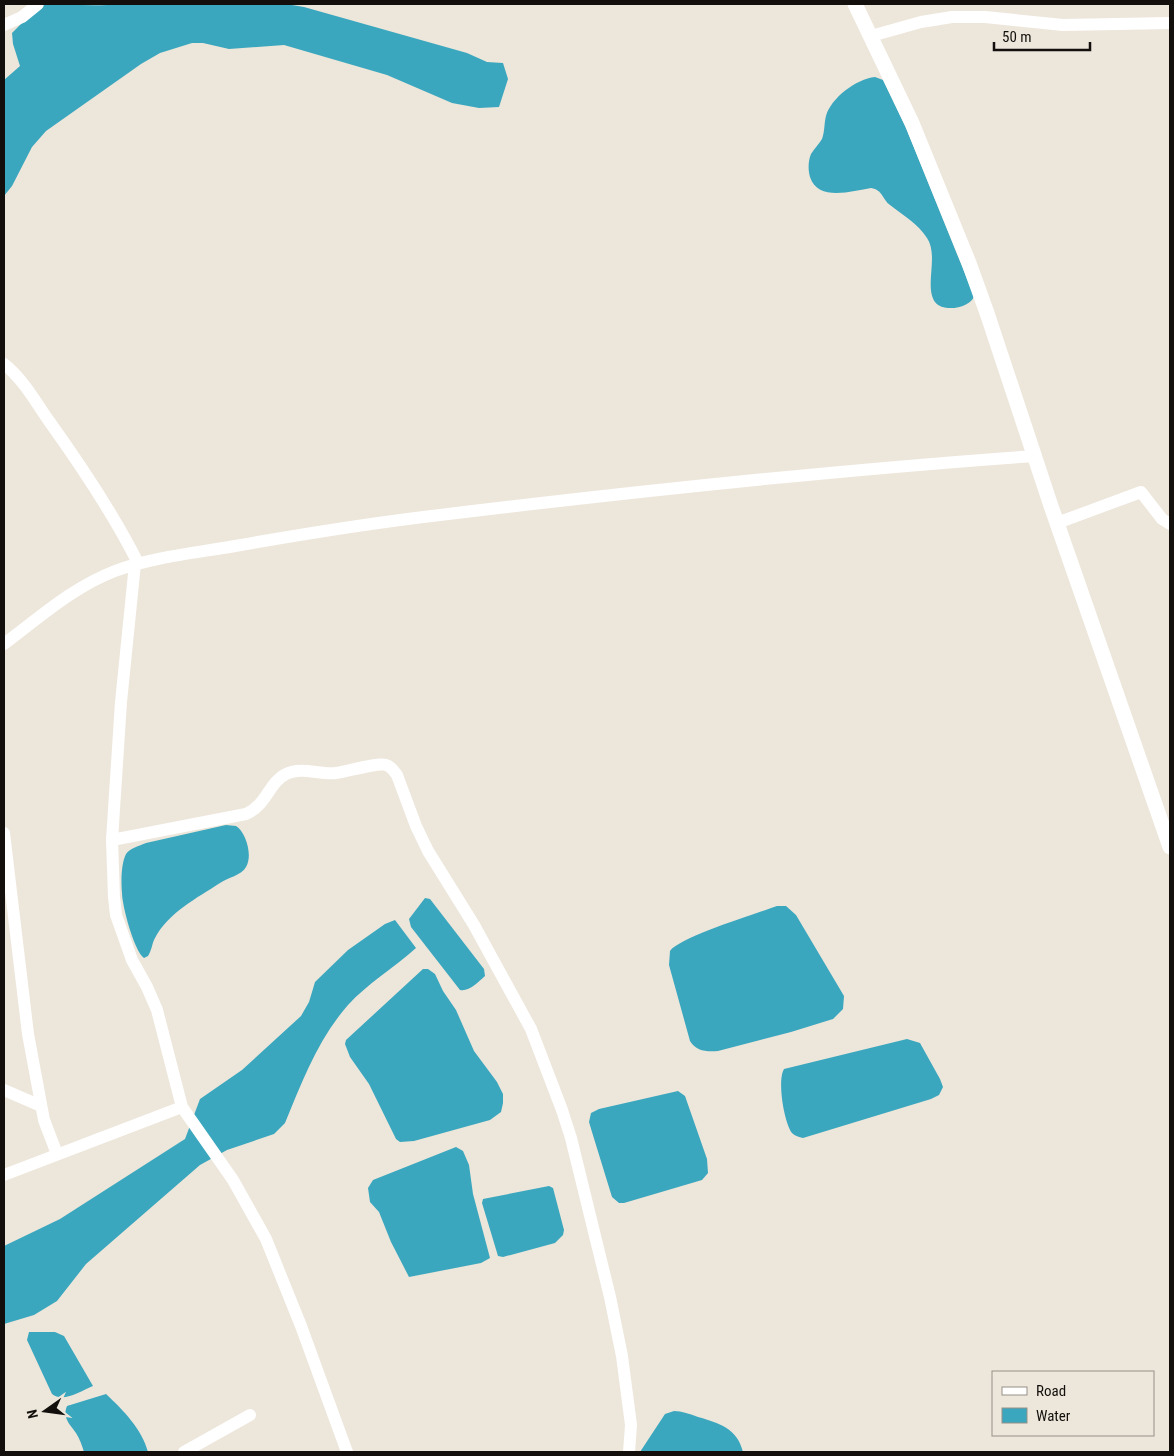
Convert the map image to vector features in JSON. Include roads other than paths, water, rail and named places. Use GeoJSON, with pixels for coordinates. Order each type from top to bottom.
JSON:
{"type":"FeatureCollection","features":[{"type":"Feature","properties":{"kind":"street"},"geometry":{"type":"LineString","coordinates":[[4,25],[22,17],[38,4]]}},
{"type":"Feature","properties":{"kind":"street"},"geometry":{"type":"LineString","coordinates":[[855,4],[912,123],[969,263],[1170,848]]}},
{"type":"Feature","properties":{"kind":"street"},"geometry":{"type":"LineString","coordinates":[[871,36],[921,22],[969,16],[1055,25],[1170,23]]}},
{"type":"Feature","properties":{"kind":"street"},"geometry":{"type":"LineString","coordinates":[[4,364],[22,383],[84,470],[100,495],[136,564],[121,702],[112,840],[116,915],[132,960],[157,1010],[182,1107],[233,1180],[266,1239],[301,1326],[347,1452]]}},
{"type":"Feature","properties":{"kind":"street"},"geometry":{"type":"LineString","coordinates":[[4,644],[74,592],[111,572],[136,564],[380,522],[935,463],[1034,456]]}},
{"type":"Feature","properties":{"kind":"street"},"geometry":{"type":"LineString","coordinates":[[1057,523],[1141,492],[1162,518],[1170,524]]}},
{"type":"Feature","properties":{"kind":"street"},"geometry":{"type":"LineString","coordinates":[[112,840],[246,814],[261,804],[276,781],[292,772],[304,770],[334,773],[383,764],[394,770],[428,852],[474,925],[531,1029],[562,1110],[574,1148],[610,1297],[622,1356],[631,1425],[629,1452]]}},
{"type":"Feature","properties":{"kind":"street"},"geometry":{"type":"LineString","coordinates":[[4,833],[28,1034],[44,1120],[57,1154]]}},
{"type":"Feature","properties":{"kind":"street"},"geometry":{"type":"LineString","coordinates":[[4,1090],[41,1106]]}},
{"type":"Feature","properties":{"kind":"street"},"geometry":{"type":"LineString","coordinates":[[4,1175],[182,1107]]}},
{"type":"Feature","properties":{"kind":"street"},"geometry":{"type":"LineString","coordinates":[[184,1452],[250,1415]]}},
{"type":"Feature","properties":{"kind":"water"},"geometry":{"type":"Polygon","coordinates":[[[46,4],[286,4],[304,7],[467,53],[487,62],[503,63],[508,79],[499,107],[479,108],[452,103],[387,75],[284,45],[229,49],[203,43],[192,43],[160,53],[141,64],[46,131],[32,147],[12,186],[4,196],[4,80],[20,66],[13,44],[12,33],[38,7],[46,4]]]}},
{"type":"Feature","properties":{"kind":"water"},"geometry":{"type":"Polygon","coordinates":[[[875,77],[883,80],[906,128],[974,296],[968,304],[950,308],[935,302],[931,288],[932,253],[927,238],[915,224],[887,203],[878,191],[871,188],[836,193],[828,192],[820,190],[814,185],[810,177],[810,157],[822,139],[825,119],[829,109],[839,96],[852,85],[875,77]]]}},
{"type":"Feature","properties":{"kind":"water"},"geometry":{"type":"Polygon","coordinates":[[[226,825],[236,826],[243,833],[249,851],[246,867],[241,872],[193,900],[167,921],[154,940],[148,956],[144,958],[136,947],[126,917],[121,884],[126,854],[146,843],[226,825]]]}},
{"type":"Feature","properties":{"kind":"water"},"geometry":{"type":"Polygon","coordinates":[[[425,898],[430,899],[484,969],[485,976],[470,988],[460,990],[411,927],[409,919],[425,898]]]}},
{"type":"Feature","properties":{"kind":"water"},"geometry":{"type":"Polygon","coordinates":[[[777,906],[786,906],[796,915],[844,996],[843,1009],[833,1019],[791,1032],[718,1051],[698,1049],[690,1041],[669,965],[670,951],[688,939],[777,906]]]}},
{"type":"Feature","properties":{"kind":"water"},"geometry":{"type":"Polygon","coordinates":[[[395,920],[416,948],[364,990],[337,1018],[319,1046],[285,1123],[274,1134],[227,1150],[200,1165],[86,1264],[57,1301],[34,1315],[4,1324],[4,1246],[60,1219],[185,1139],[200,1099],[242,1070],[301,1016],[309,1002],[315,982],[348,950],[385,924],[395,920]]]}},
{"type":"Feature","properties":{"kind":"water"},"geometry":{"type":"Polygon","coordinates":[[[423,969],[428,969],[435,974],[443,991],[456,1010],[474,1051],[497,1082],[503,1094],[503,1103],[501,1112],[490,1120],[414,1141],[400,1142],[396,1139],[369,1084],[350,1057],[345,1044],[346,1040],[423,969]]]}},
{"type":"Feature","properties":{"kind":"water"},"geometry":{"type":"Polygon","coordinates":[[[907,1039],[920,1043],[943,1087],[939,1095],[803,1138],[792,1133],[786,1120],[782,1101],[781,1083],[784,1069],[907,1039]]]}},
{"type":"Feature","properties":{"kind":"water"},"geometry":{"type":"Polygon","coordinates":[[[678,1091],[685,1096],[707,1159],[708,1173],[702,1180],[619,1203],[612,1197],[589,1122],[591,1113],[599,1109],[678,1091]]]}},
{"type":"Feature","properties":{"kind":"water"},"geometry":{"type":"Polygon","coordinates":[[[456,1147],[463,1151],[469,1165],[473,1194],[490,1258],[481,1263],[409,1277],[391,1242],[379,1212],[370,1202],[368,1188],[373,1180],[456,1147]]]}},
{"type":"Feature","properties":{"kind":"water"},"geometry":{"type":"Polygon","coordinates":[[[549,1186],[553,1188],[564,1230],[563,1235],[555,1243],[503,1257],[498,1256],[482,1203],[483,1199],[549,1186]]]}},
{"type":"Feature","properties":{"kind":"water"},"geometry":{"type":"Polygon","coordinates":[[[29,1332],[55,1332],[64,1336],[93,1386],[67,1397],[52,1394],[27,1340],[29,1332]]]}},
{"type":"Feature","properties":{"kind":"water"},"geometry":{"type":"Polygon","coordinates":[[[106,1394],[137,1428],[148,1452],[84,1452],[79,1438],[66,1417],[67,1406],[106,1394]]]}},
{"type":"Feature","properties":{"kind":"water"},"geometry":{"type":"Polygon","coordinates":[[[674,1411],[720,1424],[732,1432],[743,1452],[640,1452],[665,1414],[674,1411]]]}}]}
